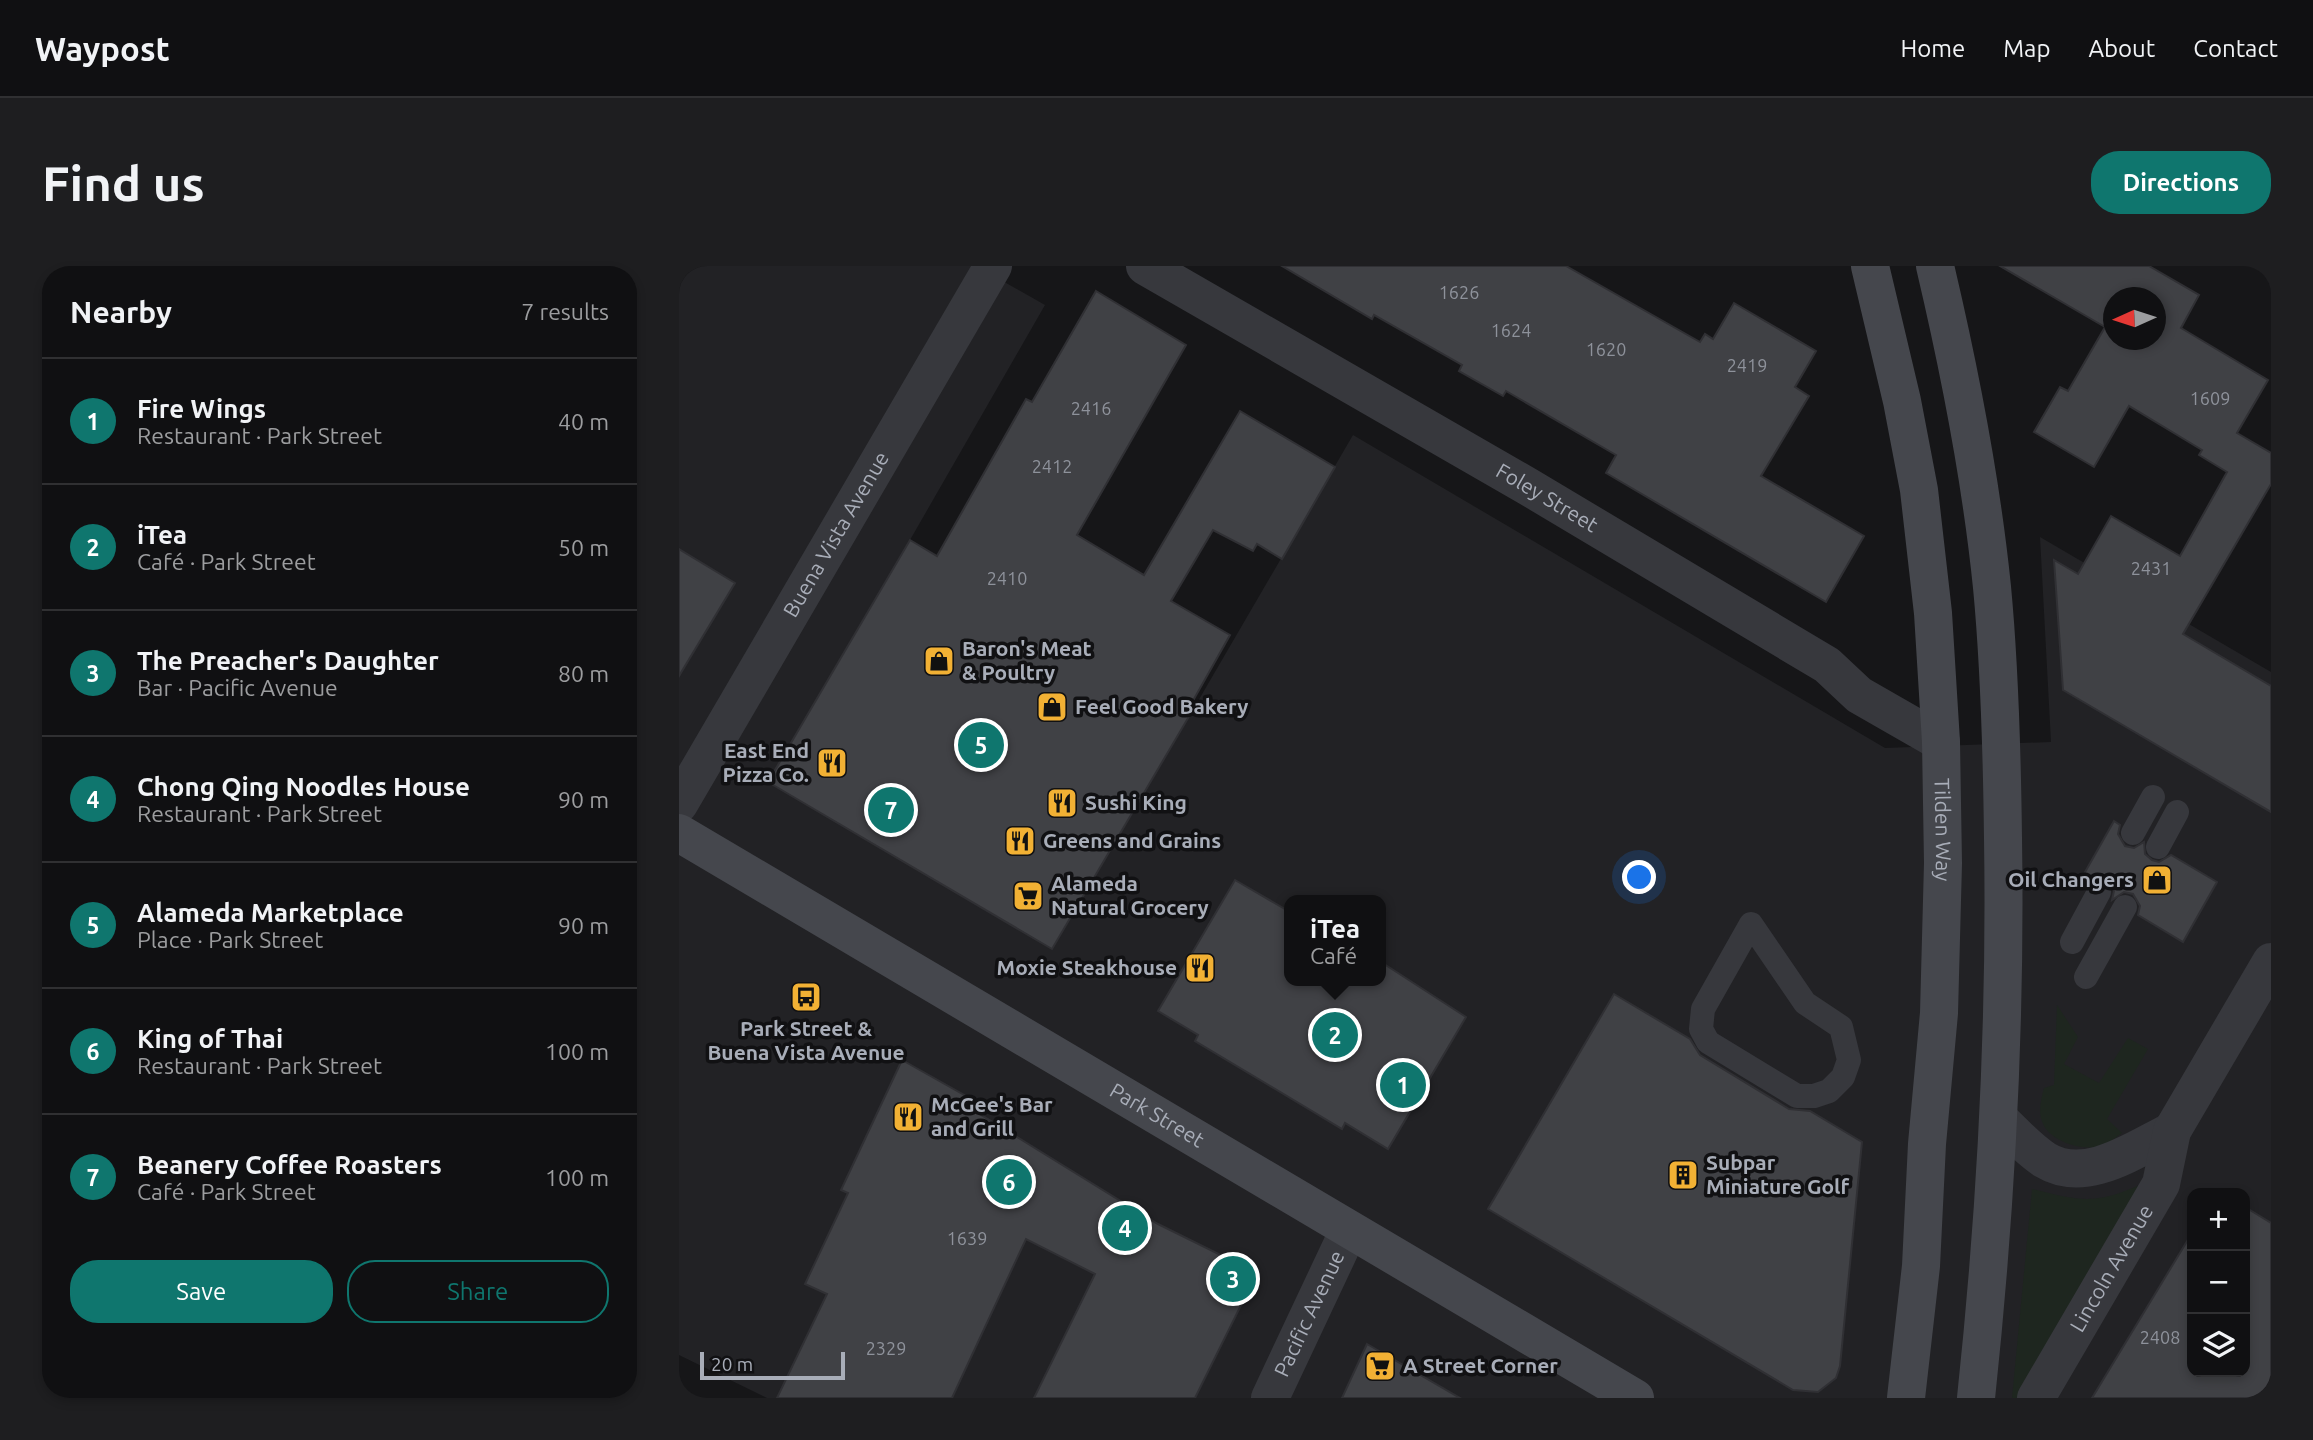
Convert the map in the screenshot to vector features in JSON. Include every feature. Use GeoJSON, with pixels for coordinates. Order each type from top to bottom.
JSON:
{"type":"FeatureCollection","features":[{"type":"Feature","properties":{"kind":"main road","name":"Tilden Way"},"geometry":{"type":"LineString","coordinates":[[1870,266],[1902,401],[1919,490],[1933,612],[1941,742],[1943,863],[1939,1013],[1927,1144],[1921,1266],[1906,1398]]}},
{"type":"Feature","properties":{"kind":"main road"},"geometry":{"type":"LineString","coordinates":[[1935,266],[1978,482],[1992,586],[2001,703],[2005,977],[2000,1120],[1989,1280],[1976,1398]]}},
{"type":"Feature","properties":{"kind":"main road","name":"Park Street"},"geometry":{"type":"LineString","coordinates":[[679,833],[846,929],[1635,1398]]}},
{"type":"Feature","properties":{"kind":"street","name":"Buena Vista Avenue"},"geometry":{"type":"LineString","coordinates":[[679,804],[993,266]]}},
{"type":"Feature","properties":{"kind":"street","name":"Foley Street"},"geometry":{"type":"LineString","coordinates":[[1145,266],[1527,486],[1816,658],[1859,695],[1941,742]]}},
{"type":"Feature","properties":{"kind":"street","name":"Lincoln Avenue"},"geometry":{"type":"LineString","coordinates":[[2036,1398],[2161,1184],[2172,1131],[2271,962]]}},
{"type":"Feature","properties":{"kind":"street"},"geometry":{"type":"LineString","coordinates":[[2000,1120],[2046,1161],[2080,1169],[2108,1163],[2172,1131]]}},
{"type":"Feature","properties":{"kind":"street","name":"Pacific Avenue"},"geometry":{"type":"LineString","coordinates":[[1270,1398],[1349,1230]]}},
{"type":"Feature","properties":{"kind":"lane"},"geometry":{"type":"LineString","coordinates":[[2133,832],[2153,797]]}},
{"type":"Feature","properties":{"kind":"lane"},"geometry":{"type":"LineString","coordinates":[[2158,847],[2178,812]]}},
{"type":"Feature","properties":{"kind":"lane"},"geometry":{"type":"LineString","coordinates":[[2073,942],[2099,892]]}},
{"type":"Feature","properties":{"kind":"lane"},"geometry":{"type":"LineString","coordinates":[[2086,977],[2125,907]]}},
{"type":"Feature","properties":{"kind":"lane"},"geometry":{"type":"LineString","coordinates":[[1752,924],[1805,1003],[1840,1027],[1850,1060],[1843,1077],[1829,1091],[1797,1096],[1708,1042],[1701,1029],[1703,1009],[1752,924]]}},
{"type":"Feature","properties":{"kind":"shaded area"},"geometry":{"type":"Polygon","coordinates":[[[679,266],[976,266],[1045,305],[910,540],[1194,708],[1353,435],[1885,748],[2051,742],[2040,537],[2271,672],[2271,1398],[767,1398],[679,1355],[679,266]]]}},
{"type":"Feature","properties":{"kind":"shaded area"},"geometry":{"type":"Polygon","coordinates":[[[2057,1005],[2078,1037],[2064,1064],[2099,1083],[2128,1038],[2148,1049],[2107,1119],[2122,1133],[2104,1145],[2079,1147],[2062,1141],[2049,1132],[2042,1121],[2040,1107],[2044,1088],[2054,1085],[2057,1005]]]}},
{"type":"Feature","properties":{"kind":"shaded area"},"geometry":{"type":"Polygon","coordinates":[[[2142,1184],[2017,1398],[2012,1398],[2032,1189],[2088,1199],[2112,1195],[2142,1184]]]}},
{"type":"Feature","properties":{"kind":"building"},"geometry":{"type":"Polygon","coordinates":[[[1282,266],[1566,266],[1700,342],[1705,334],[1713,339],[1734,303],[1816,351],[1795,387],[1809,396],[1761,476],[1864,536],[1826,602],[1606,473],[1616,455],[1506,391],[1503,396],[1459,371],[1462,365],[1374,315],[1372,319],[1282,266]]]}},
{"type":"Feature","properties":{"kind":"building"},"geometry":{"type":"Polygon","coordinates":[[[2000,266],[2149,266],[2199,295],[2181,328],[2268,380],[2237,433],[2271,453],[2271,484],[2183,634],[2271,686],[2271,812],[2063,690],[2054,560],[2078,574],[2111,516],[2180,556],[2227,472],[2199,455],[2202,450],[2129,406],[2094,467],[2034,432],[2060,387],[2068,391],[2103,330],[2103,350],[2166,350],[2166,287],[2103,287],[2103,326],[2000,266]]]}},
{"type":"Feature","properties":{"kind":"building"},"geometry":{"type":"Polygon","coordinates":[[[1096,291],[1186,345],[1077,535],[1144,575],[1240,411],[1335,467],[1282,559],[1257,544],[1253,551],[1213,530],[1171,601],[1230,635],[1190,706],[1194,708],[1052,949],[768,782],[910,540],[937,556],[1026,399],[1032,402],[1096,291]]]}},
{"type":"Feature","properties":{"kind":"building"},"geometry":{"type":"Polygon","coordinates":[[[679,549],[735,583],[679,676],[679,549]]]}},
{"type":"Feature","properties":{"kind":"building"},"geometry":{"type":"Polygon","coordinates":[[[2114,821],[2120,825],[2118,834],[2125,846],[2134,848],[2144,842],[2145,854],[2152,860],[2159,862],[2171,855],[2217,882],[2183,942],[2138,915],[2140,906],[2133,894],[2124,892],[2112,900],[2114,891],[2107,879],[2098,877],[2086,885],[2080,881],[2114,821]]]}},
{"type":"Feature","properties":{"kind":"building"},"geometry":{"type":"Polygon","coordinates":[[[1235,880],[1284,909],[1284,986],[1386,986],[1386,965],[1466,1017],[1388,1149],[1345,1123],[1342,1129],[1195,1041],[1198,1035],[1158,1011],[1235,880]]]}},
{"type":"Feature","properties":{"kind":"building","name":"Subpar Miniature Golf"},"geometry":{"type":"Polygon","coordinates":[[[1614,994],[1690,1039],[1700,1055],[1789,1109],[1810,1111],[1862,1142],[1840,1366],[1836,1378],[1818,1392],[1793,1390],[1488,1209],[1614,994]]]}},
{"type":"Feature","properties":{"kind":"building"},"geometry":{"type":"Polygon","coordinates":[[[902,1060],[973,1100],[970,1108],[1158,1224],[1257,1273],[1195,1398],[1034,1398],[1095,1274],[1026,1239],[952,1398],[777,1398],[827,1294],[805,1284],[848,1193],[841,1190],[902,1060]]]}},
{"type":"Feature","properties":{"kind":"building"},"geometry":{"type":"Polygon","coordinates":[[[2250,1210],[2271,1223],[2271,1398],[2092,1398],[2187,1241],[2187,1377],[2250,1377],[2250,1210]]]}},
{"type":"Feature","properties":{"kind":"building"},"geometry":{"type":"Polygon","coordinates":[[[1367,1344],[1460,1398],[1342,1398],[1367,1344]]]}},
{"type":"Feature","properties":{"kind":"place","name":"Baron's Meat & Poultry"},"geometry":{"type":"Point","coordinates":[939,661]}},
{"type":"Feature","properties":{"kind":"place","name":"Feel Good Bakery"},"geometry":{"type":"Point","coordinates":[1052,707]}},
{"type":"Feature","properties":{"kind":"place","name":"Alameda Marketplace"},"geometry":{"type":"Point","coordinates":[981,745]}},
{"type":"Feature","properties":{"kind":"place","name":"East End Pizza Co."},"geometry":{"type":"Point","coordinates":[832,763]}},
{"type":"Feature","properties":{"kind":"place","name":"Sushi King"},"geometry":{"type":"Point","coordinates":[1062,803]}},
{"type":"Feature","properties":{"kind":"place","name":"Beanery Coffee Roasters"},"geometry":{"type":"Point","coordinates":[891,810]}},
{"type":"Feature","properties":{"kind":"place","name":"Greens and Grains"},"geometry":{"type":"Point","coordinates":[1020,841]}},
{"type":"Feature","properties":{"kind":"place","name":"Oil Changers"},"geometry":{"type":"Point","coordinates":[2157,880]}},
{"type":"Feature","properties":{"kind":"place","name":"Alameda Natural Grocery"},"geometry":{"type":"Point","coordinates":[1028,896]}},
{"type":"Feature","properties":{"kind":"place","name":"Moxie Steakhouse"},"geometry":{"type":"Point","coordinates":[1200,968]}},
{"type":"Feature","properties":{"kind":"place","name":"Park Street & Buena Vista Avenue"},"geometry":{"type":"Point","coordinates":[806,997]}},
{"type":"Feature","properties":{"kind":"place","name":"iTea"},"geometry":{"type":"Point","coordinates":[1335,1035]}},
{"type":"Feature","properties":{"kind":"place","name":"Fire Wings"},"geometry":{"type":"Point","coordinates":[1403,1085]}},
{"type":"Feature","properties":{"kind":"place","name":"McGee's Bar and Grill"},"geometry":{"type":"Point","coordinates":[908,1117]}},
{"type":"Feature","properties":{"kind":"place","name":"Subpar Miniature Golf"},"geometry":{"type":"Point","coordinates":[1683,1175]}},
{"type":"Feature","properties":{"kind":"place","name":"King of Thai"},"geometry":{"type":"Point","coordinates":[1009,1182]}},
{"type":"Feature","properties":{"kind":"place","name":"Chong Qing Noodles House"},"geometry":{"type":"Point","coordinates":[1125,1228]}},
{"type":"Feature","properties":{"kind":"place","name":"The Preacher's Daughter"},"geometry":{"type":"Point","coordinates":[1233,1279]}},
{"type":"Feature","properties":{"kind":"place","name":"A Street Corner"},"geometry":{"type":"Point","coordinates":[1380,1366]}}]}
